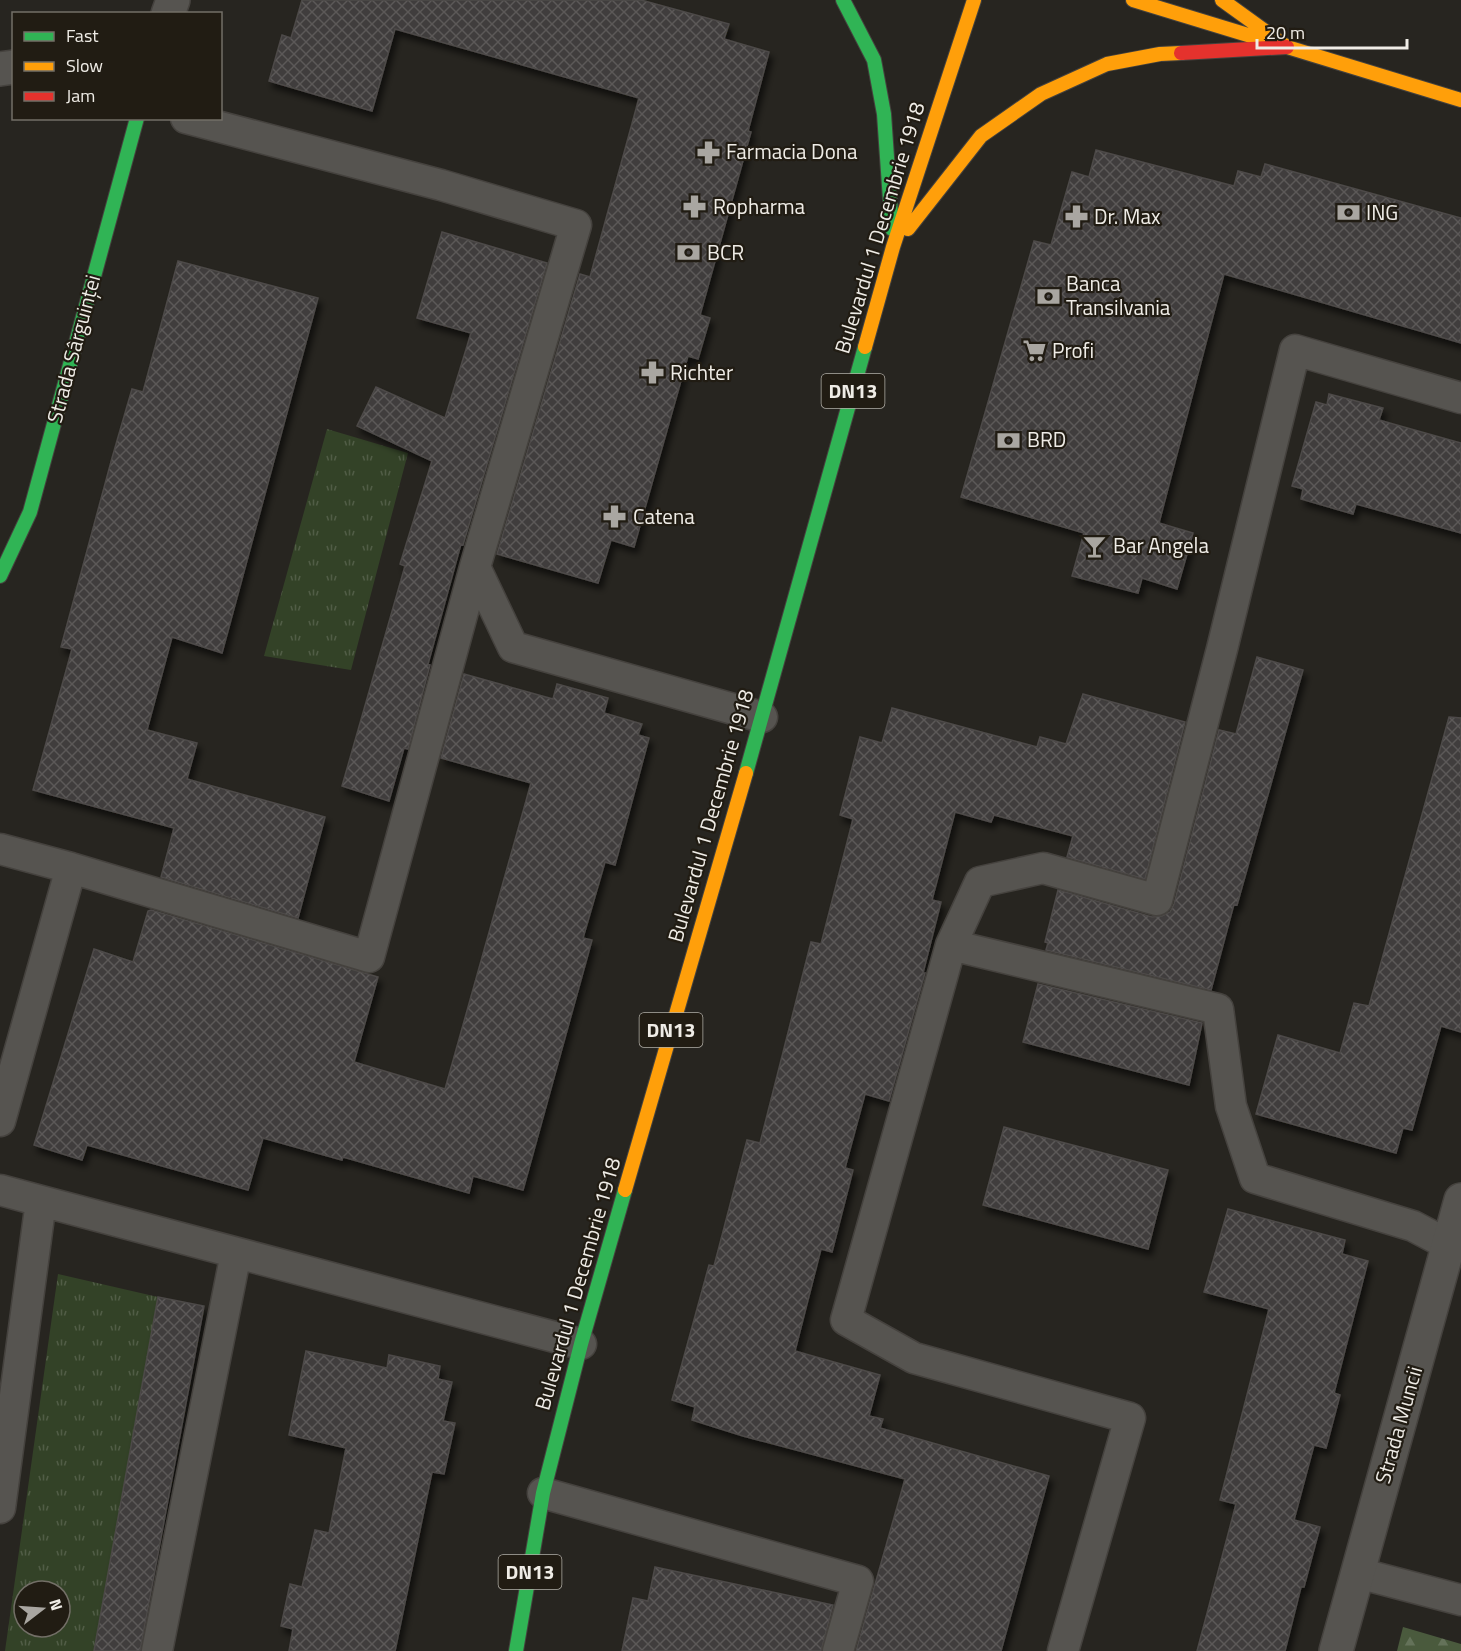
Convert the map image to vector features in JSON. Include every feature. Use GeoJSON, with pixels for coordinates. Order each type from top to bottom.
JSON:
{"type":"FeatureCollection","features":[{"type":"Feature","properties":{"kind":"main road"},"geometry":{"type":"LineString","coordinates":[[843,0],[874,60],[884,114],[893,247]]}},
{"type":"Feature","properties":{"kind":"main road","name":"Bulevardul 1 Decembrie 1918"},"geometry":{"type":"LineString","coordinates":[[516,1651],[543,1493],[581,1344],[762,717],[893,247],[974,0]]}},
{"type":"Feature","properties":{"kind":"main road"},"geometry":{"type":"LineString","coordinates":[[1132,0],[1461,100]]}},
{"type":"Feature","properties":{"kind":"main road"},"geometry":{"type":"LineString","coordinates":[[1222,0],[1287,47]]}},
{"type":"Feature","properties":{"kind":"main road"},"geometry":{"type":"LineString","coordinates":[[893,247],[981,136],[1041,94],[1107,64],[1160,54],[1287,47]]}},
{"type":"Feature","properties":{"kind":"main road","name":"Strada Sârguinței"},"geometry":{"type":"LineString","coordinates":[[0,576],[30,512],[136,120]]}},
{"type":"Feature","properties":{"kind":"street","name":"Strada Muncii"},"geometry":{"type":"LineString","coordinates":[[1336,1651],[1461,1200]]}},
{"type":"Feature","properties":{"kind":"lane"},"geometry":{"type":"LineString","coordinates":[[0,849],[369,957],[475,567],[576,225],[441,184],[194,120]]}},
{"type":"Feature","properties":{"kind":"lane"},"geometry":{"type":"LineString","coordinates":[[1064,1651],[1130,1418],[914,1358],[846,1320],[951,945],[980,882],[1043,868],[1157,900],[1222,649],[1295,350],[1461,398]]}},
{"type":"Feature","properties":{"kind":"lane"},"geometry":{"type":"LineString","coordinates":[[475,567],[513,647],[762,717]]}},
{"type":"Feature","properties":{"kind":"lane"},"geometry":{"type":"LineString","coordinates":[[0,1121],[71,868]]}},
{"type":"Feature","properties":{"kind":"lane"},"geometry":{"type":"LineString","coordinates":[[951,945],[1218,1009],[1231,1106],[1255,1178],[1413,1226],[1449,1245]]}},
{"type":"Feature","properties":{"kind":"lane"},"geometry":{"type":"LineString","coordinates":[[0,1190],[581,1344]]}},
{"type":"Feature","properties":{"kind":"lane"},"geometry":{"type":"LineString","coordinates":[[0,1508],[41,1201]]}},
{"type":"Feature","properties":{"kind":"lane"},"geometry":{"type":"LineString","coordinates":[[158,1651],[236,1253]]}},
{"type":"Feature","properties":{"kind":"lane"},"geometry":{"type":"LineString","coordinates":[[543,1493],[858,1581],[838,1651]]}},
{"type":"Feature","properties":{"kind":"lane"},"geometry":{"type":"LineString","coordinates":[[1358,1573],[1461,1600]]}},
{"type":"Feature","properties":{"kind":"green space"},"geometry":{"type":"Polygon","coordinates":[[[327,429],[408,453],[351,670],[264,656],[327,429]]]}},
{"type":"Feature","properties":{"kind":"green space"},"geometry":{"type":"Polygon","coordinates":[[[58,1274],[158,1297],[94,1651],[5,1651],[12,1601],[12,1639],[72,1639],[72,1579],[15,1579],[58,1274]]]}},
{"type":"Feature","properties":{"kind":"green space"},"geometry":{"type":"Polygon","coordinates":[[[1403,1627],[1461,1644],[1461,1651],[1397,1651],[1403,1627]]]}},
{"type":"Feature","properties":{"kind":"building"},"geometry":{"type":"Polygon","coordinates":[[[302,0],[641,0],[729,24],[724,39],[769,52],[748,131],[751,132],[700,315],[710,318],[698,359],[688,356],[634,547],[611,540],[598,583],[497,554],[580,274],[590,277],[639,98],[395,29],[372,111],[269,81],[282,35],[291,38],[302,0]]]}},
{"type":"Feature","properties":{"kind":"building"},"geometry":{"type":"Polygon","coordinates":[[[1096,150],[1234,186],[1238,171],[1261,177],[1265,164],[1461,218],[1461,343],[1224,274],[1159,523],[1193,533],[1177,589],[1142,578],[1138,593],[1072,576],[1084,533],[961,497],[1034,241],[1051,245],[1072,172],[1089,177],[1096,150]]]}},
{"type":"Feature","properties":{"kind":"building"},"geometry":{"type":"Polygon","coordinates":[[[442,232],[547,263],[463,545],[461,544],[428,664],[430,665],[408,749],[404,748],[389,801],[342,786],[405,566],[400,564],[432,461],[357,426],[376,387],[445,418],[471,333],[417,318],[442,232]]]}},
{"type":"Feature","properties":{"kind":"building"},"geometry":{"type":"Polygon","coordinates":[[[178,261],[318,298],[222,653],[172,637],[147,730],[197,743],[187,779],[325,817],[298,918],[161,877],[174,828],[33,790],[72,649],[61,647],[112,458],[132,389],[143,392],[178,261]]]}},
{"type":"Feature","properties":{"kind":"building"},"geometry":{"type":"Polygon","coordinates":[[[1329,394],[1383,408],[1379,420],[1461,443],[1461,533],[1356,504],[1353,514],[1301,499],[1303,489],[1292,486],[1316,402],[1327,405],[1329,394]]]}},
{"type":"Feature","properties":{"kind":"building"},"geometry":{"type":"Polygon","coordinates":[[[1257,657],[1303,670],[1211,990],[1046,950],[1048,943],[1045,942],[1058,890],[1152,917],[1170,912],[1219,730],[1236,734],[1257,657]]]}},
{"type":"Feature","properties":{"kind":"building"},"geometry":{"type":"Polygon","coordinates":[[[464,674],[553,699],[557,684],[608,698],[604,713],[642,724],[638,735],[649,738],[615,865],[605,862],[583,938],[592,940],[523,1190],[473,1176],[469,1193],[343,1157],[342,1160],[263,1138],[248,1190],[87,1145],[82,1160],[34,1145],[94,949],[133,962],[148,911],[151,910],[378,977],[354,1062],[445,1089],[531,783],[441,758],[464,674]]]}},
{"type":"Feature","properties":{"kind":"building"},"geometry":{"type":"Polygon","coordinates":[[[1083,694],[1185,722],[1145,879],[1067,857],[1073,836],[994,815],[991,822],[955,812],[932,900],[941,902],[923,973],[925,973],[889,1101],[865,1094],[845,1168],[853,1170],[832,1252],[821,1249],[795,1351],[880,1375],[869,1416],[883,1419],[880,1428],[1049,1476],[1001,1651],[856,1651],[905,1479],[743,1436],[692,1420],[695,1407],[672,1400],[709,1265],[714,1266],[747,1140],[760,1143],[811,942],[821,944],[853,819],[840,815],[860,737],[882,743],[892,708],[1037,747],[1040,737],[1066,744],[1083,694]]]}},
{"type":"Feature","properties":{"kind":"building"},"geometry":{"type":"Polygon","coordinates":[[[1449,717],[1461,718],[1461,1032],[1441,1026],[1412,1130],[1403,1128],[1396,1153],[1256,1114],[1278,1035],[1340,1053],[1354,1003],[1369,1006],[1449,717]]]}},
{"type":"Feature","properties":{"kind":"building"},"geometry":{"type":"Polygon","coordinates":[[[1038,984],[1202,1023],[1189,1085],[1023,1042],[1038,984]]]}},
{"type":"Feature","properties":{"kind":"building"},"geometry":{"type":"Polygon","coordinates":[[[1004,1127],[1168,1170],[1148,1249],[983,1205],[1004,1127]]]}},
{"type":"Feature","properties":{"kind":"building"},"geometry":{"type":"Polygon","coordinates":[[[1228,1209],[1345,1240],[1342,1254],[1368,1261],[1334,1393],[1340,1395],[1326,1448],[1314,1445],[1294,1520],[1320,1527],[1304,1587],[1301,1587],[1285,1651],[1197,1651],[1236,1504],[1220,1500],[1269,1309],[1204,1292],[1228,1209]]]}},
{"type":"Feature","properties":{"kind":"building"},"geometry":{"type":"Polygon","coordinates":[[[158,1297],[204,1306],[140,1651],[94,1651],[158,1297]]]}},
{"type":"Feature","properties":{"kind":"building"},"geometry":{"type":"Polygon","coordinates":[[[306,1351],[387,1368],[389,1355],[440,1366],[438,1379],[452,1382],[443,1421],[455,1423],[444,1474],[432,1472],[395,1651],[289,1651],[293,1629],[281,1626],[290,1584],[302,1587],[315,1530],[329,1533],[346,1448],[289,1435],[306,1351]]]}},
{"type":"Feature","properties":{"kind":"building"},"geometry":{"type":"Polygon","coordinates":[[[655,1567],[833,1605],[821,1651],[622,1651],[633,1598],[648,1601],[655,1567]]]}},
{"type":"Feature","properties":{"kind":"traffic: fast"},"geometry":{"type":"LineString","coordinates":[[843,0],[874,60],[884,114],[892,229]]}},
{"type":"Feature","properties":{"kind":"traffic: fast"},"geometry":{"type":"LineString","coordinates":[[0,576],[30,512],[136,120]]}},
{"type":"Feature","properties":{"kind":"traffic: fast"},"geometry":{"type":"LineString","coordinates":[[746,773],[865,347]]}},
{"type":"Feature","properties":{"kind":"traffic: fast"},"geometry":{"type":"LineString","coordinates":[[516,1651],[543,1493],[581,1344],[625,1190]]}},
{"type":"Feature","properties":{"kind":"traffic: slow"},"geometry":{"type":"LineString","coordinates":[[865,347],[893,247],[974,0]]}},
{"type":"Feature","properties":{"kind":"traffic: slow"},"geometry":{"type":"LineString","coordinates":[[1133,0],[1461,100]]}},
{"type":"Feature","properties":{"kind":"traffic: slow"},"geometry":{"type":"LineString","coordinates":[[1222,0],[1287,47]]}},
{"type":"Feature","properties":{"kind":"traffic: slow"},"geometry":{"type":"LineString","coordinates":[[908,229],[981,136],[1041,94],[1107,64],[1160,54],[1181,53]]}},
{"type":"Feature","properties":{"kind":"traffic: slow"},"geometry":{"type":"LineString","coordinates":[[625,1190],[746,773]]}},
{"type":"Feature","properties":{"kind":"traffic: jam"},"geometry":{"type":"LineString","coordinates":[[1181,53],[1287,47]]}},
{"type":"Feature","properties":{"kind":"place","name":"Farmacia Dona"},"geometry":{"type":"Point","coordinates":[708,152]}},
{"type":"Feature","properties":{"kind":"place","name":"Ropharma"},"geometry":{"type":"Point","coordinates":[695,207]}},
{"type":"Feature","properties":{"kind":"place","name":"ING"},"geometry":{"type":"Point","coordinates":[1348,213]}},
{"type":"Feature","properties":{"kind":"place","name":"Dr. Max"},"geometry":{"type":"Point","coordinates":[1076,217]}},
{"type":"Feature","properties":{"kind":"place","name":"BCR"},"geometry":{"type":"Point","coordinates":[689,253]}},
{"type":"Feature","properties":{"kind":"place","name":"Banca Transilvania"},"geometry":{"type":"Point","coordinates":[1048,296]}},
{"type":"Feature","properties":{"kind":"place","name":"Profi"},"geometry":{"type":"Point","coordinates":[1034,351]}},
{"type":"Feature","properties":{"kind":"place","name":"Richter"},"geometry":{"type":"Point","coordinates":[652,373]}},
{"type":"Feature","properties":{"kind":"place","name":"BRD"},"geometry":{"type":"Point","coordinates":[1009,440]}},
{"type":"Feature","properties":{"kind":"place","name":"Catena"},"geometry":{"type":"Point","coordinates":[615,517]}},
{"type":"Feature","properties":{"kind":"place","name":"Bar Angela"},"geometry":{"type":"Point","coordinates":[1095,546]}}]}
